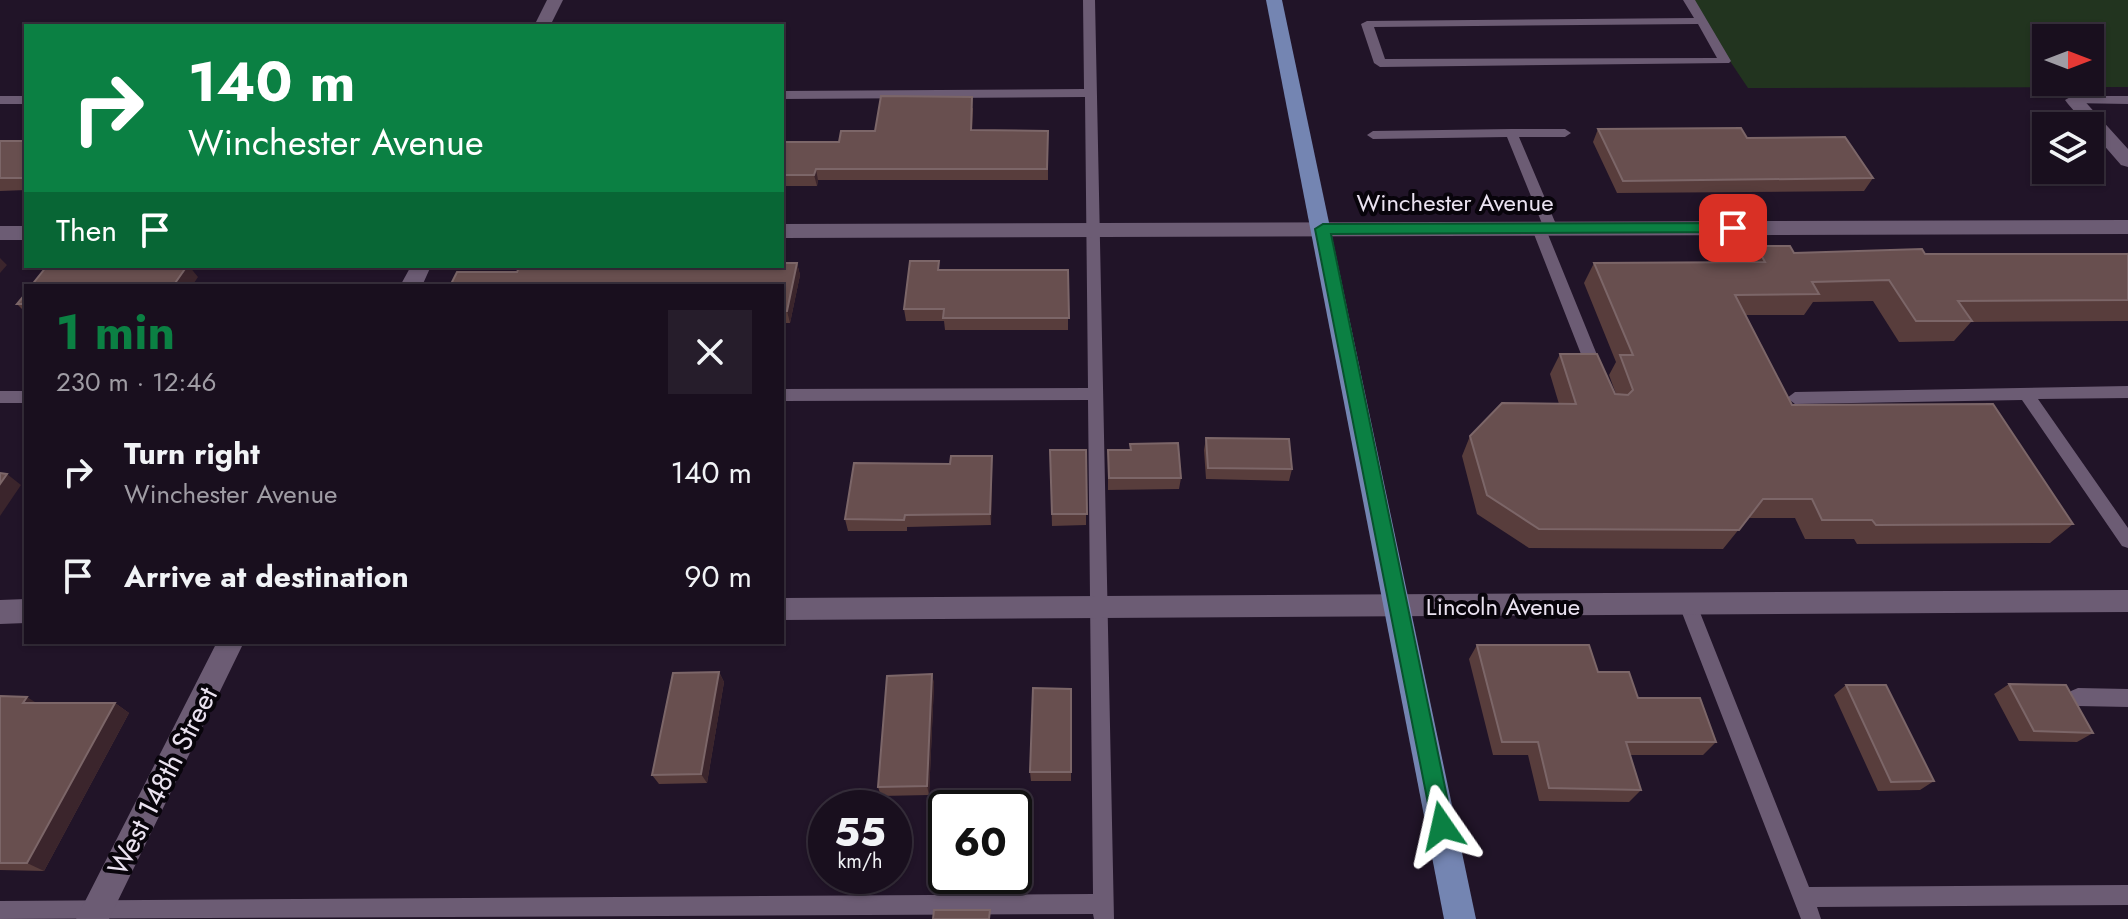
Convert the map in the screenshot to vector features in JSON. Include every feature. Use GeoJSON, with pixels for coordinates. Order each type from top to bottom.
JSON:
{"type":"FeatureCollection","features":[{"type":"Feature","properties":{"kind":"main road"},"geometry":{"type":"LineString","coordinates":[[1274,0],[1323,229],[1460,919]]}},
{"type":"Feature","properties":{"kind":"street"},"geometry":{"type":"LineString","coordinates":[[543,24],[555,0]]}},
{"type":"Feature","properties":{"kind":"street"},"geometry":{"type":"LineString","coordinates":[[2074,100],[2128,161]]}},
{"type":"Feature","properties":{"kind":"street","name":"Winchester Avenue"},"geometry":{"type":"LineString","coordinates":[[784,231],[2128,227]]}},
{"type":"Feature","properties":{"kind":"street"},"geometry":{"type":"LineString","coordinates":[[0,233],[24,233]]}},
{"type":"Feature","properties":{"kind":"street","name":"Lincoln Avenue"},"geometry":{"type":"LineString","coordinates":[[784,609],[2128,601]]}},
{"type":"Feature","properties":{"kind":"street"},"geometry":{"type":"LineString","coordinates":[[0,612],[24,611]]}},
{"type":"Feature","properties":{"kind":"street","name":"West 148th Street"},"geometry":{"type":"LineString","coordinates":[[94,914],[230,644]]}},
{"type":"Feature","properties":{"kind":"lane"},"geometry":{"type":"LineString","coordinates":[[0,911],[94,914],[1104,911],[1089,0]]}},
{"type":"Feature","properties":{"kind":"lane"},"geometry":{"type":"LineString","coordinates":[[1689,0],[1702,21],[1725,61],[1380,63],[1367,24],[1702,21]]}},
{"type":"Feature","properties":{"kind":"lane"},"geometry":{"type":"LineString","coordinates":[[784,95],[1090,93]]}},
{"type":"Feature","properties":{"kind":"lane"},"geometry":{"type":"LineString","coordinates":[[0,100],[24,100]]}},
{"type":"Feature","properties":{"kind":"lane"},"geometry":{"type":"LineString","coordinates":[[2074,100],[2128,100]]}},
{"type":"Feature","properties":{"kind":"lane"},"geometry":{"type":"LineString","coordinates":[[1511,133],[1600,381]]}},
{"type":"Feature","properties":{"kind":"lane"},"geometry":{"type":"LineString","coordinates":[[1373,135],[1565,133]]}},
{"type":"Feature","properties":{"kind":"lane"},"geometry":{"type":"LineString","coordinates":[[1795,398],[2128,392]]}},
{"type":"Feature","properties":{"kind":"lane"},"geometry":{"type":"LineString","coordinates":[[784,395],[1095,394]]}},
{"type":"Feature","properties":{"kind":"lane"},"geometry":{"type":"LineString","coordinates":[[2026,394],[2128,541]]}},
{"type":"Feature","properties":{"kind":"lane"},"geometry":{"type":"LineString","coordinates":[[0,397],[24,397]]}},
{"type":"Feature","properties":{"kind":"lane"},"geometry":{"type":"LineString","coordinates":[[1688,605],[1811,919]]}},
{"type":"Feature","properties":{"kind":"lane"},"geometry":{"type":"LineString","coordinates":[[2078,697],[2128,698]]}},
{"type":"Feature","properties":{"kind":"lane"},"geometry":{"type":"LineString","coordinates":[[1802,897],[2128,895]]}},
{"type":"Feature","properties":{"kind":"green space"},"geometry":{"type":"Polygon","coordinates":[[[1689,0],[2128,0],[2128,87],[2104,87],[2104,24],[2032,24],[2032,87],[1748,88],[1689,0]]]}},
{"type":"Feature","properties":{"kind":"building"},"geometry":{"type":"Polygon","coordinates":[[[881,96],[972,97],[971,130],[1048,131],[1047,169],[816,169],[814,175],[784,175],[784,142],[839,142],[841,131],[875,131],[881,96]]]}},
{"type":"Feature","properties":{"kind":"building"},"geometry":{"type":"Polygon","coordinates":[[[1741,128],[1747,138],[1845,137],[1873,178],[1623,181],[1598,129],[1741,128]]]}},
{"type":"Feature","properties":{"kind":"building"},"geometry":{"type":"Polygon","coordinates":[[[0,141],[24,141],[24,178],[0,178],[0,141]]]}},
{"type":"Feature","properties":{"kind":"building"},"geometry":{"type":"Polygon","coordinates":[[[1756,246],[1790,246],[1794,253],[1922,249],[1925,254],[2128,254],[2128,300],[1958,301],[1972,321],[1916,321],[1889,280],[1812,282],[1819,294],[1735,295],[1792,405],[1993,404],[2073,524],[1876,525],[1872,520],[1822,520],[1812,499],[1763,499],[1739,530],[1539,529],[1487,495],[1470,436],[1502,403],[1576,404],[1560,354],[1597,354],[1615,394],[1628,395],[1633,390],[1620,355],[1633,355],[1594,263],[1765,262],[1756,246]]]}},
{"type":"Feature","properties":{"kind":"building"},"geometry":{"type":"Polygon","coordinates":[[[910,261],[939,261],[938,270],[1068,270],[1069,318],[943,318],[944,309],[904,309],[910,261]]]}},
{"type":"Feature","properties":{"kind":"building"},"geometry":{"type":"Polygon","coordinates":[[[784,263],[797,263],[787,311],[784,311],[784,284],[451,284],[457,272],[517,272],[519,268],[784,268],[784,263]]]}},
{"type":"Feature","properties":{"kind":"building"},"geometry":{"type":"Polygon","coordinates":[[[45,268],[186,268],[174,284],[33,284],[45,268]]]}},
{"type":"Feature","properties":{"kind":"building"},"geometry":{"type":"Polygon","coordinates":[[[1206,438],[1289,439],[1292,469],[1208,468],[1206,438]]]}},
{"type":"Feature","properties":{"kind":"building"},"geometry":{"type":"Polygon","coordinates":[[[1178,443],[1181,478],[1109,478],[1108,450],[1131,450],[1130,444],[1178,443]]]}},
{"type":"Feature","properties":{"kind":"building"},"geometry":{"type":"Polygon","coordinates":[[[1050,450],[1086,450],[1087,514],[1052,514],[1050,450]]]}},
{"type":"Feature","properties":{"kind":"building"},"geometry":{"type":"Polygon","coordinates":[[[951,456],[992,456],[990,514],[905,515],[904,520],[845,519],[854,463],[950,464],[951,456]]]}},
{"type":"Feature","properties":{"kind":"building"},"geometry":{"type":"Polygon","coordinates":[[[1477,645],[1589,645],[1598,672],[1629,672],[1638,698],[1700,698],[1716,742],[1626,742],[1641,790],[1549,788],[1538,742],[1502,742],[1477,645]]]}},
{"type":"Feature","properties":{"kind":"building"},"geometry":{"type":"Polygon","coordinates":[[[719,672],[701,774],[652,775],[673,673],[719,672]]]}},
{"type":"Feature","properties":{"kind":"building"},"geometry":{"type":"Polygon","coordinates":[[[932,674],[927,786],[878,787],[887,676],[932,674]]]}},
{"type":"Feature","properties":{"kind":"building"},"geometry":{"type":"Polygon","coordinates":[[[2009,684],[2066,685],[2093,733],[2034,731],[2009,684]]]}},
{"type":"Feature","properties":{"kind":"building"},"geometry":{"type":"Polygon","coordinates":[[[1846,685],[1886,685],[1934,781],[1891,782],[1846,685]]]}},
{"type":"Feature","properties":{"kind":"building"},"geometry":{"type":"Polygon","coordinates":[[[1033,688],[1071,689],[1071,772],[1030,772],[1033,688]]]}},
{"type":"Feature","properties":{"kind":"building"},"geometry":{"type":"Polygon","coordinates":[[[0,696],[27,697],[23,703],[115,703],[27,863],[0,863],[0,696]]]}},
{"type":"Feature","properties":{"kind":"building"},"geometry":{"type":"Polygon","coordinates":[[[934,910],[990,910],[989,919],[933,919],[934,910]]]}},
{"type":"Feature","properties":{"kind":"route"},"geometry":{"type":"LineString","coordinates":[[1442,826],[1323,229],[1733,228]]}}]}
